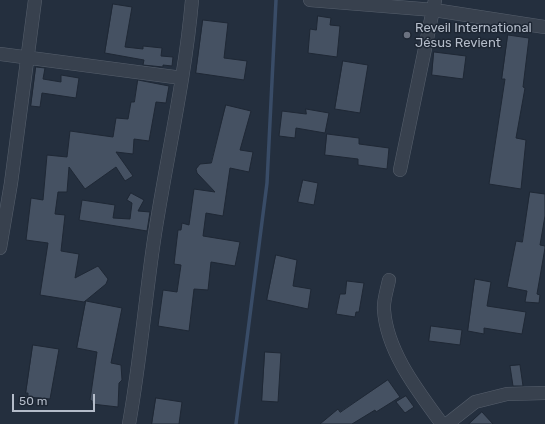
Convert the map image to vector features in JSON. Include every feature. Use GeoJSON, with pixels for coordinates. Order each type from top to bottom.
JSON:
{"type":"FeatureCollection","features":[{"type":"Feature","properties":{"kind":"street"},"geometry":{"type":"LineString","coordinates":[[0,248],[11,183],[35,0]]}},
{"type":"Feature","properties":{"kind":"street"},"geometry":{"type":"LineString","coordinates":[[128,424],[134,397],[154,240],[182,78],[192,0]]}},
{"type":"Feature","properties":{"kind":"street"},"geometry":{"type":"LineString","coordinates":[[310,0],[435,5],[545,27]]}},
{"type":"Feature","properties":{"kind":"street"},"geometry":{"type":"LineString","coordinates":[[400,170],[435,5]]}},
{"type":"Feature","properties":{"kind":"street"},"geometry":{"type":"LineString","coordinates":[[0,54],[182,78]]}},
{"type":"Feature","properties":{"kind":"street"},"geometry":{"type":"LineString","coordinates":[[388,280],[384,308],[385,322],[391,341],[399,359],[442,424]]}},
{"type":"Feature","properties":{"kind":"street"},"geometry":{"type":"LineString","coordinates":[[447,424],[475,402],[480,400],[507,394],[545,393]]}},
{"type":"Feature","properties":{"kind":"building"},"geometry":{"type":"Polygon","coordinates":[[[113,4],[132,7],[125,47],[143,49],[143,46],[162,48],[161,56],[173,57],[172,66],[163,65],[163,67],[143,65],[144,60],[105,53],[113,4]]]}},
{"type":"Feature","properties":{"kind":"building"},"geometry":{"type":"Polygon","coordinates":[[[318,16],[331,18],[330,25],[340,26],[337,57],[308,53],[310,29],[316,30],[318,16]]]}},
{"type":"Feature","properties":{"kind":"building"},"geometry":{"type":"Polygon","coordinates":[[[203,20],[228,23],[224,58],[247,61],[244,80],[196,73],[203,20]]]}},
{"type":"Feature","properties":{"kind":"building"},"geometry":{"type":"Polygon","coordinates":[[[508,35],[529,38],[523,87],[525,88],[516,138],[526,140],[521,189],[489,184],[505,79],[502,79],[508,35]]]}},
{"type":"Feature","properties":{"kind":"building"},"geometry":{"type":"Polygon","coordinates":[[[434,52],[466,56],[463,79],[432,75],[434,52]]]}},
{"type":"Feature","properties":{"kind":"building"},"geometry":{"type":"Polygon","coordinates":[[[343,61],[368,65],[360,113],[335,109],[343,61]]]}},
{"type":"Feature","properties":{"kind":"building"},"geometry":{"type":"Polygon","coordinates":[[[36,67],[45,68],[43,79],[61,82],[61,75],[79,78],[76,98],[42,93],[40,107],[31,106],[36,67]]]}},
{"type":"Feature","properties":{"kind":"building"},"geometry":{"type":"Polygon","coordinates":[[[138,80],[169,86],[166,103],[156,102],[149,141],[134,139],[133,154],[116,152],[133,176],[125,181],[116,167],[85,189],[69,167],[67,192],[58,192],[55,214],[65,215],[61,251],[79,254],[75,278],[98,266],[108,279],[106,284],[84,302],[40,295],[48,243],[26,240],[31,198],[43,200],[47,155],[67,157],[70,131],[113,137],[116,118],[128,119],[131,102],[134,102],[138,80]]]}},
{"type":"Feature","properties":{"kind":"building"},"geometry":{"type":"Polygon","coordinates":[[[226,105],[251,111],[240,150],[253,152],[249,172],[230,168],[223,216],[206,213],[203,236],[240,242],[235,266],[211,262],[208,290],[194,289],[189,331],[158,326],[163,290],[177,292],[181,265],[174,264],[178,230],[181,230],[182,223],[189,225],[194,189],[215,192],[197,173],[196,169],[200,164],[211,163],[226,105]]]}},
{"type":"Feature","properties":{"kind":"building"},"geometry":{"type":"Polygon","coordinates":[[[306,109],[329,113],[325,133],[296,128],[295,138],[279,136],[282,111],[306,114],[306,109]]]}},
{"type":"Feature","properties":{"kind":"building"},"geometry":{"type":"Polygon","coordinates":[[[327,134],[359,138],[359,144],[389,148],[387,169],[358,165],[358,159],[325,155],[327,134]]]}},
{"type":"Feature","properties":{"kind":"building"},"geometry":{"type":"Polygon","coordinates":[[[303,180],[318,183],[314,205],[298,202],[303,180]]]}},
{"type":"Feature","properties":{"kind":"building"},"geometry":{"type":"Polygon","coordinates":[[[530,192],[545,194],[545,216],[540,245],[545,246],[545,248],[537,294],[540,295],[539,303],[525,302],[527,291],[507,287],[516,241],[522,242],[530,192]]]}},
{"type":"Feature","properties":{"kind":"building"},"geometry":{"type":"Polygon","coordinates":[[[131,193],[144,200],[138,211],[150,212],[147,231],[79,220],[82,200],[115,205],[113,218],[130,219],[132,203],[127,200],[131,193]]]}},
{"type":"Feature","properties":{"kind":"building"},"geometry":{"type":"Polygon","coordinates":[[[276,255],[297,260],[293,286],[311,289],[308,309],[267,300],[276,255]]]}},
{"type":"Feature","properties":{"kind":"building"},"geometry":{"type":"Polygon","coordinates":[[[475,279],[491,282],[487,306],[526,312],[522,334],[484,328],[484,334],[468,331],[475,279]]]}},
{"type":"Feature","properties":{"kind":"building"},"geometry":{"type":"Polygon","coordinates":[[[347,281],[364,283],[359,312],[356,312],[355,317],[336,314],[340,294],[345,294],[347,281]]]}},
{"type":"Feature","properties":{"kind":"building"},"geometry":{"type":"Polygon","coordinates":[[[86,301],[122,308],[111,363],[121,365],[122,380],[119,383],[118,407],[92,404],[92,401],[90,400],[97,352],[77,348],[86,301]]]}},
{"type":"Feature","properties":{"kind":"building"},"geometry":{"type":"Polygon","coordinates":[[[431,326],[462,330],[460,345],[429,341],[431,326]]]}},
{"type":"Feature","properties":{"kind":"building"},"geometry":{"type":"Polygon","coordinates":[[[33,345],[59,349],[50,399],[28,397],[28,393],[26,393],[33,345]]]}},
{"type":"Feature","properties":{"kind":"building"},"geometry":{"type":"Polygon","coordinates":[[[265,352],[281,353],[278,402],[262,401],[265,352]]]}},
{"type":"Feature","properties":{"kind":"building"},"geometry":{"type":"Polygon","coordinates":[[[520,365],[523,386],[513,386],[510,366],[520,365]]]}},
{"type":"Feature","properties":{"kind":"building"},"geometry":{"type":"Polygon","coordinates":[[[388,380],[400,397],[376,412],[375,410],[352,424],[320,424],[338,409],[340,412],[388,380]]]}},
{"type":"Feature","properties":{"kind":"building"},"geometry":{"type":"Polygon","coordinates":[[[406,396],[414,407],[405,413],[396,402],[406,396]]]}},
{"type":"Feature","properties":{"kind":"building"},"geometry":{"type":"Polygon","coordinates":[[[156,398],[182,402],[179,424],[152,424],[156,398]]]}},
{"type":"Feature","properties":{"kind":"building"},"geometry":{"type":"Polygon","coordinates":[[[482,412],[493,424],[469,424],[482,412]]]}},
{"type":"Feature","properties":{"kind":"waterway"},"geometry":{"type":"LineString","coordinates":[[236,424],[267,183],[276,0]]}},
{"type":"Feature","properties":{"kind":"place","name":"Reveil International Jésus Revient"},"geometry":{"type":"Point","coordinates":[407,35]}}]}
